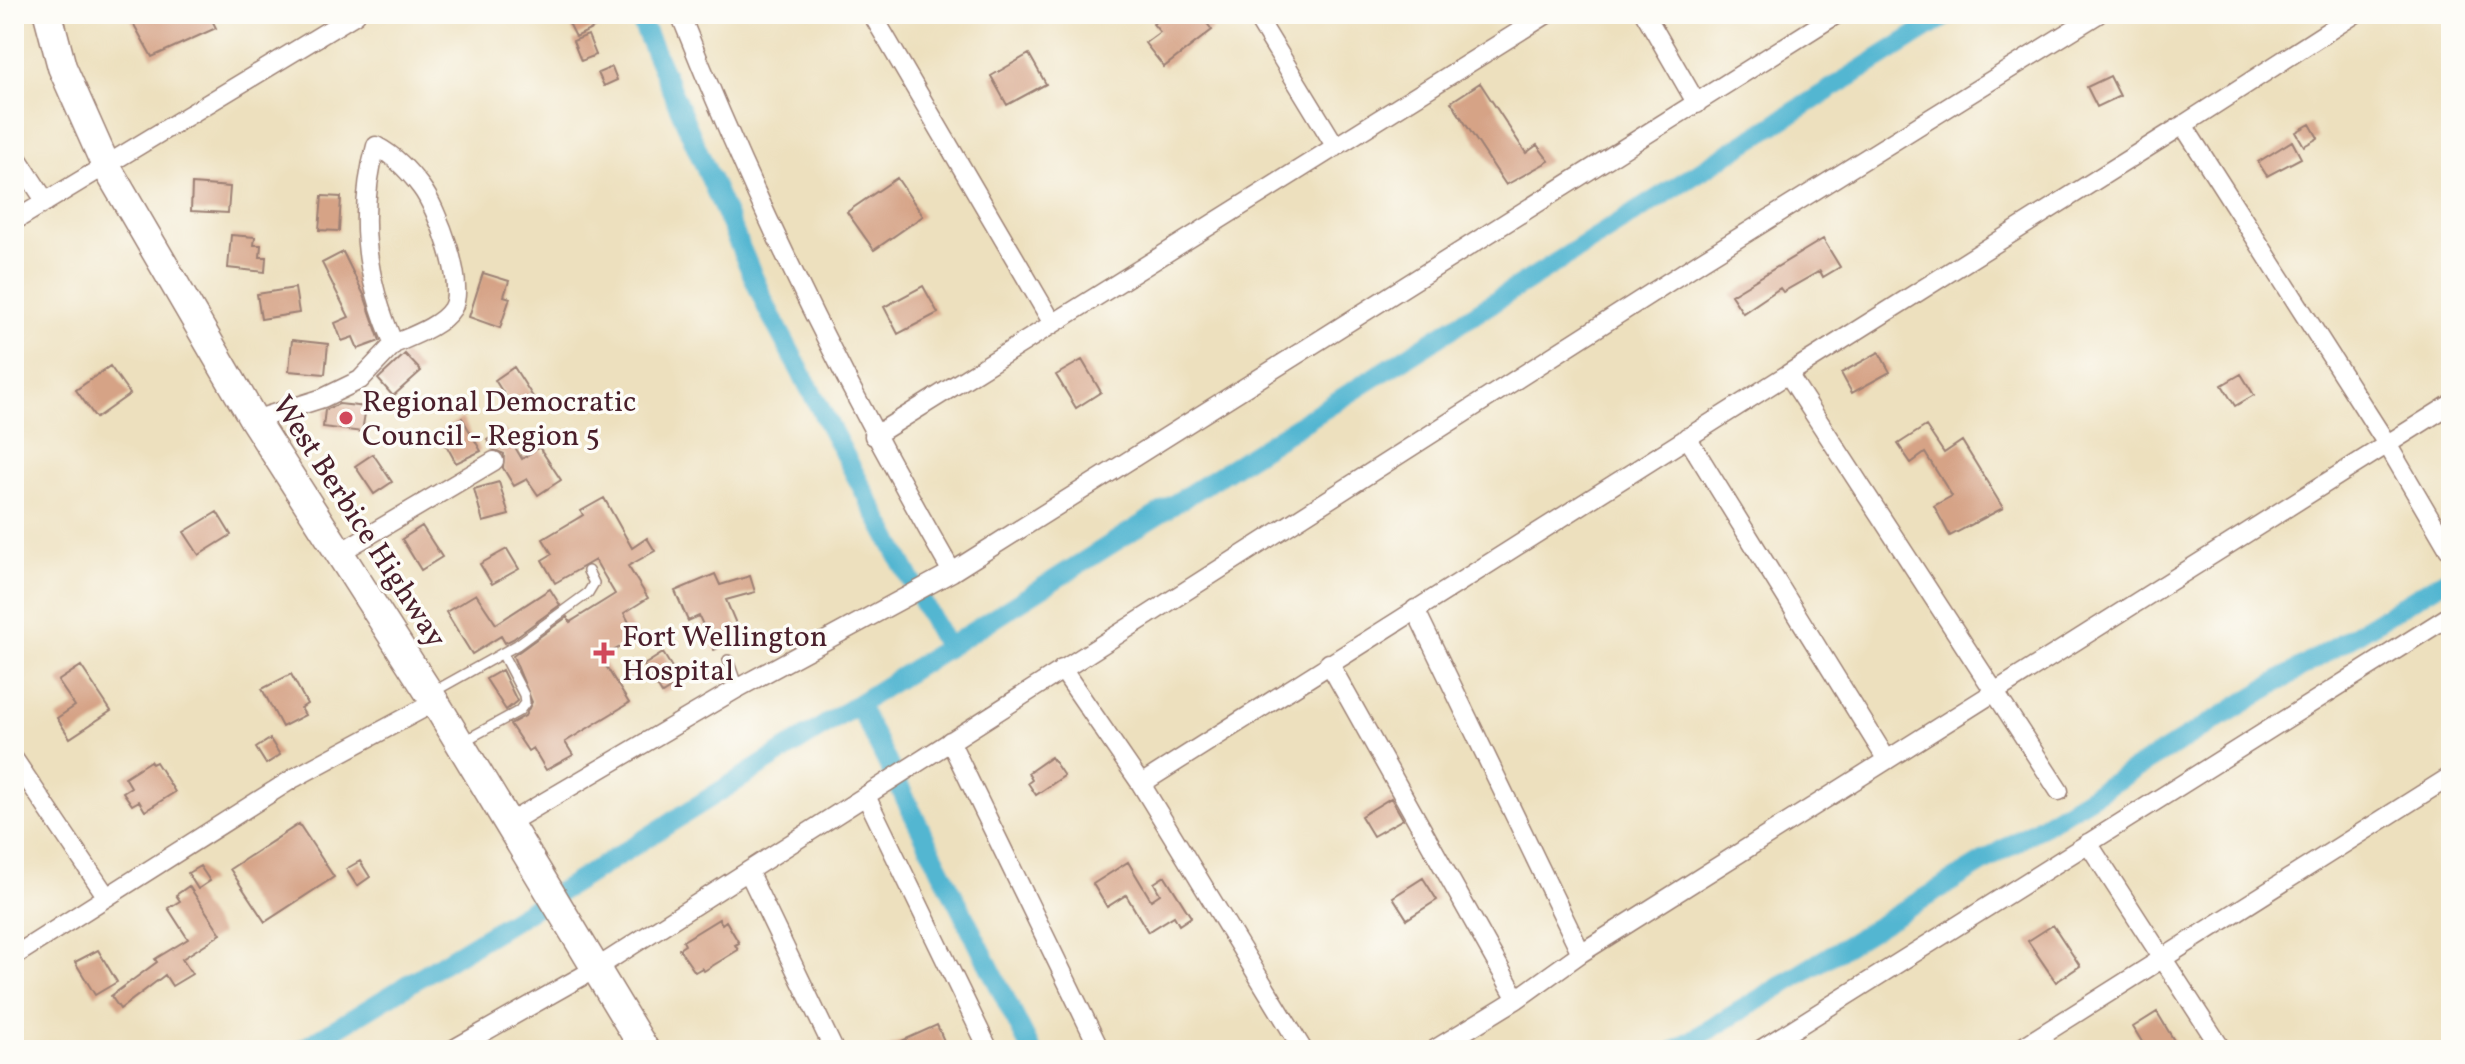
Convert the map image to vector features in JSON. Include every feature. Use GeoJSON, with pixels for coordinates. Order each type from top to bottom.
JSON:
{"type":"FeatureCollection","features":[{"type":"Feature","properties":{"kind":"main road","name":"West Berbice Highway"},"geometry":{"type":"LineString","coordinates":[[48,14],[62,67],[106,166],[254,420],[433,698],[645,1050]]}},
{"type":"Feature","properties":{"kind":"street"},"geometry":{"type":"LineString","coordinates":[[14,221],[356,14]]}},
{"type":"Feature","properties":{"kind":"street"},"geometry":{"type":"LineString","coordinates":[[680,14],[777,233],[874,436],[952,572]]}},
{"type":"Feature","properties":{"kind":"street"},"geometry":{"type":"LineString","coordinates":[[872,14],[1052,322]]}},
{"type":"Feature","properties":{"kind":"street"},"geometry":{"type":"LineString","coordinates":[[1255,14],[1336,147]]}},
{"type":"Feature","properties":{"kind":"street"},"geometry":{"type":"LineString","coordinates":[[874,436],[1547,14]]}},
{"type":"Feature","properties":{"kind":"street"},"geometry":{"type":"LineString","coordinates":[[1645,14],[1697,104]]}},
{"type":"Feature","properties":{"kind":"street"},"geometry":{"type":"LineString","coordinates":[[507,824],[738,688],[952,572],[1837,14]]}},
{"type":"Feature","properties":{"kind":"street"},"geometry":{"type":"LineString","coordinates":[[452,1050],[591,961],[748,871],[1703,260],[2098,14]]}},
{"type":"Feature","properties":{"kind":"street"},"geometry":{"type":"LineString","coordinates":[[1141,784],[2355,14]]}},
{"type":"Feature","properties":{"kind":"street"},"geometry":{"type":"LineString","coordinates":[[2183,125],[2387,444],[2449,550]]}},
{"type":"Feature","properties":{"kind":"street"},"geometry":{"type":"LineString","coordinates":[[254,420],[323,398],[360,380],[394,344],[443,318],[453,308],[458,290],[452,260],[424,190],[393,155],[376,146],[368,173],[365,218],[369,273],[394,344]]}},
{"type":"Feature","properties":{"kind":"street"},"geometry":{"type":"LineString","coordinates":[[14,153],[46,202]]}},
{"type":"Feature","properties":{"kind":"street"},"geometry":{"type":"LineString","coordinates":[[1788,374],[2059,791]]}},
{"type":"Feature","properties":{"kind":"street"},"geometry":{"type":"LineString","coordinates":[[1434,1050],[1517,999],[1581,953],[2451,404]]}},
{"type":"Feature","properties":{"kind":"street"},"geometry":{"type":"LineString","coordinates":[[1687,437],[1887,760]]}},
{"type":"Feature","properties":{"kind":"street"},"geometry":{"type":"LineString","coordinates":[[339,553],[494,461]]}},
{"type":"Feature","properties":{"kind":"street"},"geometry":{"type":"LineString","coordinates":[[1415,609],[1581,953]]}},
{"type":"Feature","properties":{"kind":"street"},"geometry":{"type":"LineString","coordinates":[[1760,1050],[2451,615]]}},
{"type":"Feature","properties":{"kind":"street"},"geometry":{"type":"LineString","coordinates":[[1329,663],[1517,999]]}},
{"type":"Feature","properties":{"kind":"street"},"geometry":{"type":"LineString","coordinates":[[1062,669],[1141,784],[1303,1050]]}},
{"type":"Feature","properties":{"kind":"street"},"geometry":{"type":"LineString","coordinates":[[14,956],[294,778],[433,698]]}},
{"type":"Feature","properties":{"kind":"street"},"geometry":{"type":"LineString","coordinates":[[950,741],[1100,1050]]}},
{"type":"Feature","properties":{"kind":"street"},"geometry":{"type":"LineString","coordinates":[[14,759],[107,897]]}},
{"type":"Feature","properties":{"kind":"street"},"geometry":{"type":"LineString","coordinates":[[2018,1050],[2162,956],[2451,776]]}},
{"type":"Feature","properties":{"kind":"street"},"geometry":{"type":"LineString","coordinates":[[866,796],[989,1050]]}},
{"type":"Feature","properties":{"kind":"street"},"geometry":{"type":"LineString","coordinates":[[2088,843],[2222,1050]]}},
{"type":"Feature","properties":{"kind":"street"},"geometry":{"type":"LineString","coordinates":[[748,871],[834,1050]]}},
{"type":"Feature","properties":{"kind":"lane"},"geometry":{"type":"LineString","coordinates":[[433,698],[588,593],[594,583],[588,571]]}},
{"type":"Feature","properties":{"kind":"lane"},"geometry":{"type":"LineString","coordinates":[[460,744],[523,708],[524,695],[502,653]]}},
{"type":"Feature","properties":{"kind":"lane"},"geometry":{"type":"LineString","coordinates":[[728,660],[738,688]]}},
{"type":"Feature","properties":{"kind":"building"},"geometry":{"type":"Polygon","coordinates":[[[128,14],[209,14],[216,28],[152,57],[128,14]]]}},
{"type":"Feature","properties":{"kind":"building"},"geometry":{"type":"Polygon","coordinates":[[[583,14],[621,14],[576,37],[568,21],[583,14]]]}},
{"type":"Feature","properties":{"kind":"building"},"geometry":{"type":"Polygon","coordinates":[[[1167,14],[1200,14],[1212,30],[1164,67],[1145,43],[1160,32],[1153,24],[1167,14]]]}},
{"type":"Feature","properties":{"kind":"building"},"geometry":{"type":"Polygon","coordinates":[[[588,35],[596,55],[581,61],[573,41],[588,35]]]}},
{"type":"Feature","properties":{"kind":"building"},"geometry":{"type":"Polygon","coordinates":[[[1029,54],[1046,84],[1007,105],[991,76],[1029,54]]]}},
{"type":"Feature","properties":{"kind":"building"},"geometry":{"type":"Polygon","coordinates":[[[612,67],[617,80],[604,86],[598,73],[612,67]]]}},
{"type":"Feature","properties":{"kind":"building"},"geometry":{"type":"Polygon","coordinates":[[[2110,76],[2120,96],[2097,107],[2087,87],[2110,76]]]}},
{"type":"Feature","properties":{"kind":"building"},"geometry":{"type":"Polygon","coordinates":[[[1480,83],[1526,153],[1537,145],[1549,161],[1506,185],[1451,102],[1480,83]]]}},
{"type":"Feature","properties":{"kind":"building"},"geometry":{"type":"Polygon","coordinates":[[[2310,124],[2318,138],[2304,146],[2296,132],[2310,124]]]}},
{"type":"Feature","properties":{"kind":"building"},"geometry":{"type":"Polygon","coordinates":[[[2292,141],[2301,158],[2267,176],[2258,162],[2292,141]]]}},
{"type":"Feature","properties":{"kind":"building"},"geometry":{"type":"Polygon","coordinates":[[[897,178],[923,216],[874,250],[847,212],[897,178]]]}},
{"type":"Feature","properties":{"kind":"building"},"geometry":{"type":"Polygon","coordinates":[[[192,184],[230,187],[228,213],[191,211],[192,184]]]}},
{"type":"Feature","properties":{"kind":"building"},"geometry":{"type":"Polygon","coordinates":[[[322,196],[341,197],[339,231],[319,230],[322,196]]]}},
{"type":"Feature","properties":{"kind":"building"},"geometry":{"type":"Polygon","coordinates":[[[231,235],[255,237],[254,245],[261,245],[260,257],[266,257],[265,272],[228,268],[231,235]]]}},
{"type":"Feature","properties":{"kind":"building"},"geometry":{"type":"Polygon","coordinates":[[[1823,239],[1840,267],[1823,277],[1820,271],[1783,292],[1780,288],[1743,313],[1731,295],[1823,239]]]}},
{"type":"Feature","properties":{"kind":"building"},"geometry":{"type":"Polygon","coordinates":[[[343,252],[364,295],[380,341],[358,349],[353,337],[342,341],[335,323],[349,317],[322,263],[343,252]]]}},
{"type":"Feature","properties":{"kind":"building"},"geometry":{"type":"Polygon","coordinates":[[[483,273],[509,281],[504,296],[510,298],[500,328],[469,317],[483,273]]]}},
{"type":"Feature","properties":{"kind":"building"},"geometry":{"type":"Polygon","coordinates":[[[923,286],[938,313],[898,334],[884,307],[923,286]]]}},
{"type":"Feature","properties":{"kind":"building"},"geometry":{"type":"Polygon","coordinates":[[[295,288],[299,313],[261,319],[257,294],[295,288]]]}},
{"type":"Feature","properties":{"kind":"building"},"geometry":{"type":"Polygon","coordinates":[[[292,340],[328,344],[325,374],[289,371],[292,340]]]}},
{"type":"Feature","properties":{"kind":"building"},"geometry":{"type":"Polygon","coordinates":[[[1879,352],[1890,372],[1852,393],[1841,373],[1879,352]]]}},
{"type":"Feature","properties":{"kind":"building"},"geometry":{"type":"Polygon","coordinates":[[[405,354],[421,371],[393,396],[378,379],[405,354]]]}},
{"type":"Feature","properties":{"kind":"building"},"geometry":{"type":"Polygon","coordinates":[[[1082,360],[1101,392],[1076,408],[1056,375],[1082,360]]]}},
{"type":"Feature","properties":{"kind":"building"},"geometry":{"type":"Polygon","coordinates":[[[110,366],[130,394],[96,418],[76,390],[110,366]]]}},
{"type":"Feature","properties":{"kind":"building"},"geometry":{"type":"Polygon","coordinates":[[[514,367],[533,397],[514,410],[495,380],[514,367]]]}},
{"type":"Feature","properties":{"kind":"building"},"geometry":{"type":"Polygon","coordinates":[[[2241,374],[2254,395],[2235,406],[2222,385],[2241,374]]]}},
{"type":"Feature","properties":{"kind":"building"},"geometry":{"type":"Polygon","coordinates":[[[339,404],[366,407],[362,432],[323,427],[325,410],[339,404]]]}},
{"type":"Feature","properties":{"kind":"building"},"geometry":{"type":"Polygon","coordinates":[[[462,418],[481,451],[456,463],[439,432],[462,418]]]}},
{"type":"Feature","properties":{"kind":"building"},"geometry":{"type":"Polygon","coordinates":[[[1926,426],[1944,453],[1962,441],[2003,508],[1950,536],[1934,506],[1952,496],[1925,453],[1911,463],[1898,444],[1926,426]]]}},
{"type":"Feature","properties":{"kind":"building"},"geometry":{"type":"Polygon","coordinates":[[[505,430],[522,459],[539,447],[561,480],[538,495],[527,479],[514,486],[503,468],[504,454],[492,449],[487,440],[505,430]]]}},
{"type":"Feature","properties":{"kind":"building"},"geometry":{"type":"Polygon","coordinates":[[[373,454],[392,482],[374,494],[355,466],[373,454]]]}},
{"type":"Feature","properties":{"kind":"building"},"geometry":{"type":"Polygon","coordinates":[[[499,482],[509,515],[483,522],[474,489],[499,482]]]}},
{"type":"Feature","properties":{"kind":"building"},"geometry":{"type":"Polygon","coordinates":[[[604,498],[632,548],[647,538],[655,551],[628,566],[648,598],[624,613],[637,637],[601,658],[629,703],[565,742],[573,755],[546,770],[533,748],[528,751],[510,724],[525,716],[532,702],[513,656],[567,617],[570,622],[615,594],[595,560],[555,583],[542,560],[552,554],[543,539],[604,498]]]}},
{"type":"Feature","properties":{"kind":"building"},"geometry":{"type":"Polygon","coordinates":[[[217,512],[231,535],[199,555],[184,532],[217,512]]]}},
{"type":"Feature","properties":{"kind":"building"},"geometry":{"type":"Polygon","coordinates":[[[422,526],[442,557],[421,570],[402,539],[422,526]]]}},
{"type":"Feature","properties":{"kind":"building"},"geometry":{"type":"Polygon","coordinates":[[[507,549],[519,569],[492,584],[480,564],[507,549]]]}},
{"type":"Feature","properties":{"kind":"building"},"geometry":{"type":"Polygon","coordinates":[[[715,574],[720,585],[750,576],[755,592],[726,600],[742,638],[714,650],[699,616],[688,621],[675,591],[715,574]]]}},
{"type":"Feature","properties":{"kind":"building"},"geometry":{"type":"Polygon","coordinates":[[[550,589],[560,605],[513,639],[505,643],[501,636],[472,654],[446,612],[476,594],[496,624],[550,589]]]}},
{"type":"Feature","properties":{"kind":"building"},"geometry":{"type":"Polygon","coordinates":[[[663,653],[681,682],[662,694],[644,665],[663,653]]]}},
{"type":"Feature","properties":{"kind":"building"},"geometry":{"type":"Polygon","coordinates":[[[81,666],[111,711],[70,738],[57,718],[75,706],[58,681],[81,666]]]}},
{"type":"Feature","properties":{"kind":"building"},"geometry":{"type":"Polygon","coordinates":[[[502,670],[517,701],[506,710],[486,679],[502,670]]]}},
{"type":"Feature","properties":{"kind":"building"},"geometry":{"type":"Polygon","coordinates":[[[291,674],[307,704],[301,708],[305,715],[282,727],[262,689],[291,674]]]}},
{"type":"Feature","properties":{"kind":"building"},"geometry":{"type":"Polygon","coordinates":[[[270,739],[280,755],[266,764],[256,748],[270,739]]]}},
{"type":"Feature","properties":{"kind":"building"},"geometry":{"type":"Polygon","coordinates":[[[1051,757],[1064,776],[1036,795],[1028,783],[1032,780],[1028,773],[1051,757]]]}},
{"type":"Feature","properties":{"kind":"building"},"geometry":{"type":"Polygon","coordinates":[[[150,761],[152,764],[156,762],[175,792],[145,811],[139,801],[132,805],[123,792],[131,787],[125,777],[150,761]]]}},
{"type":"Feature","properties":{"kind":"building"},"geometry":{"type":"Polygon","coordinates":[[[1391,798],[1403,819],[1373,836],[1361,816],[1391,798]]]}},
{"type":"Feature","properties":{"kind":"building"},"geometry":{"type":"Polygon","coordinates":[[[299,824],[334,877],[265,922],[230,869],[299,824]]]}},
{"type":"Feature","properties":{"kind":"building"},"geometry":{"type":"Polygon","coordinates":[[[360,861],[370,877],[357,886],[346,869],[360,861]]]}},
{"type":"Feature","properties":{"kind":"building"},"geometry":{"type":"Polygon","coordinates":[[[1128,862],[1151,900],[1160,894],[1154,883],[1165,876],[1191,917],[1179,925],[1174,916],[1148,932],[1126,895],[1107,907],[1093,884],[1128,862]]]}},
{"type":"Feature","properties":{"kind":"building"},"geometry":{"type":"Polygon","coordinates":[[[200,866],[210,881],[198,889],[188,873],[200,866]]]}},
{"type":"Feature","properties":{"kind":"building"},"geometry":{"type":"Polygon","coordinates":[[[1423,878],[1437,900],[1407,919],[1393,897],[1423,878]]]}},
{"type":"Feature","properties":{"kind":"building"},"geometry":{"type":"Polygon","coordinates":[[[189,886],[221,934],[182,959],[192,974],[172,986],[165,975],[120,1009],[111,996],[157,962],[155,959],[188,939],[168,908],[180,901],[176,895],[189,886]]]}},
{"type":"Feature","properties":{"kind":"building"},"geometry":{"type":"Polygon","coordinates":[[[719,919],[722,924],[726,921],[739,943],[735,945],[738,950],[704,971],[702,968],[695,972],[679,949],[685,945],[683,941],[719,919]]]}},
{"type":"Feature","properties":{"kind":"building"},"geometry":{"type":"Polygon","coordinates":[[[2053,925],[2080,966],[2056,982],[2028,941],[2053,925]]]}},
{"type":"Feature","properties":{"kind":"building"},"geometry":{"type":"Polygon","coordinates":[[[98,950],[117,982],[95,995],[75,962],[98,950]]]}},
{"type":"Feature","properties":{"kind":"building"},"geometry":{"type":"Polygon","coordinates":[[[2157,1012],[2176,1044],[2166,1050],[2147,1050],[2133,1027],[2157,1012]]]}},
{"type":"Feature","properties":{"kind":"building"},"geometry":{"type":"Polygon","coordinates":[[[937,1025],[948,1050],[882,1050],[937,1025]]]}},
{"type":"Feature","properties":{"kind":"waterway"},"geometry":{"type":"LineString","coordinates":[[638,14],[767,308],[947,648]]}},
{"type":"Feature","properties":{"kind":"waterway"},"geometry":{"type":"LineString","coordinates":[[301,1050],[602,866],[1949,14]]}},
{"type":"Feature","properties":{"kind":"waterway"},"geometry":{"type":"LineString","coordinates":[[1676,1050],[2451,576]]}},
{"type":"Feature","properties":{"kind":"waterway"},"geometry":{"type":"LineString","coordinates":[[858,704],[1031,1050]]}},
{"type":"Feature","properties":{"kind":"place","name":"Regional Democratic Council - Region 5"},"geometry":{"type":"Point","coordinates":[346,418]}},
{"type":"Feature","properties":{"kind":"place","name":"Fort Wellington Hospital"},"geometry":{"type":"Point","coordinates":[604,653]}}]}
